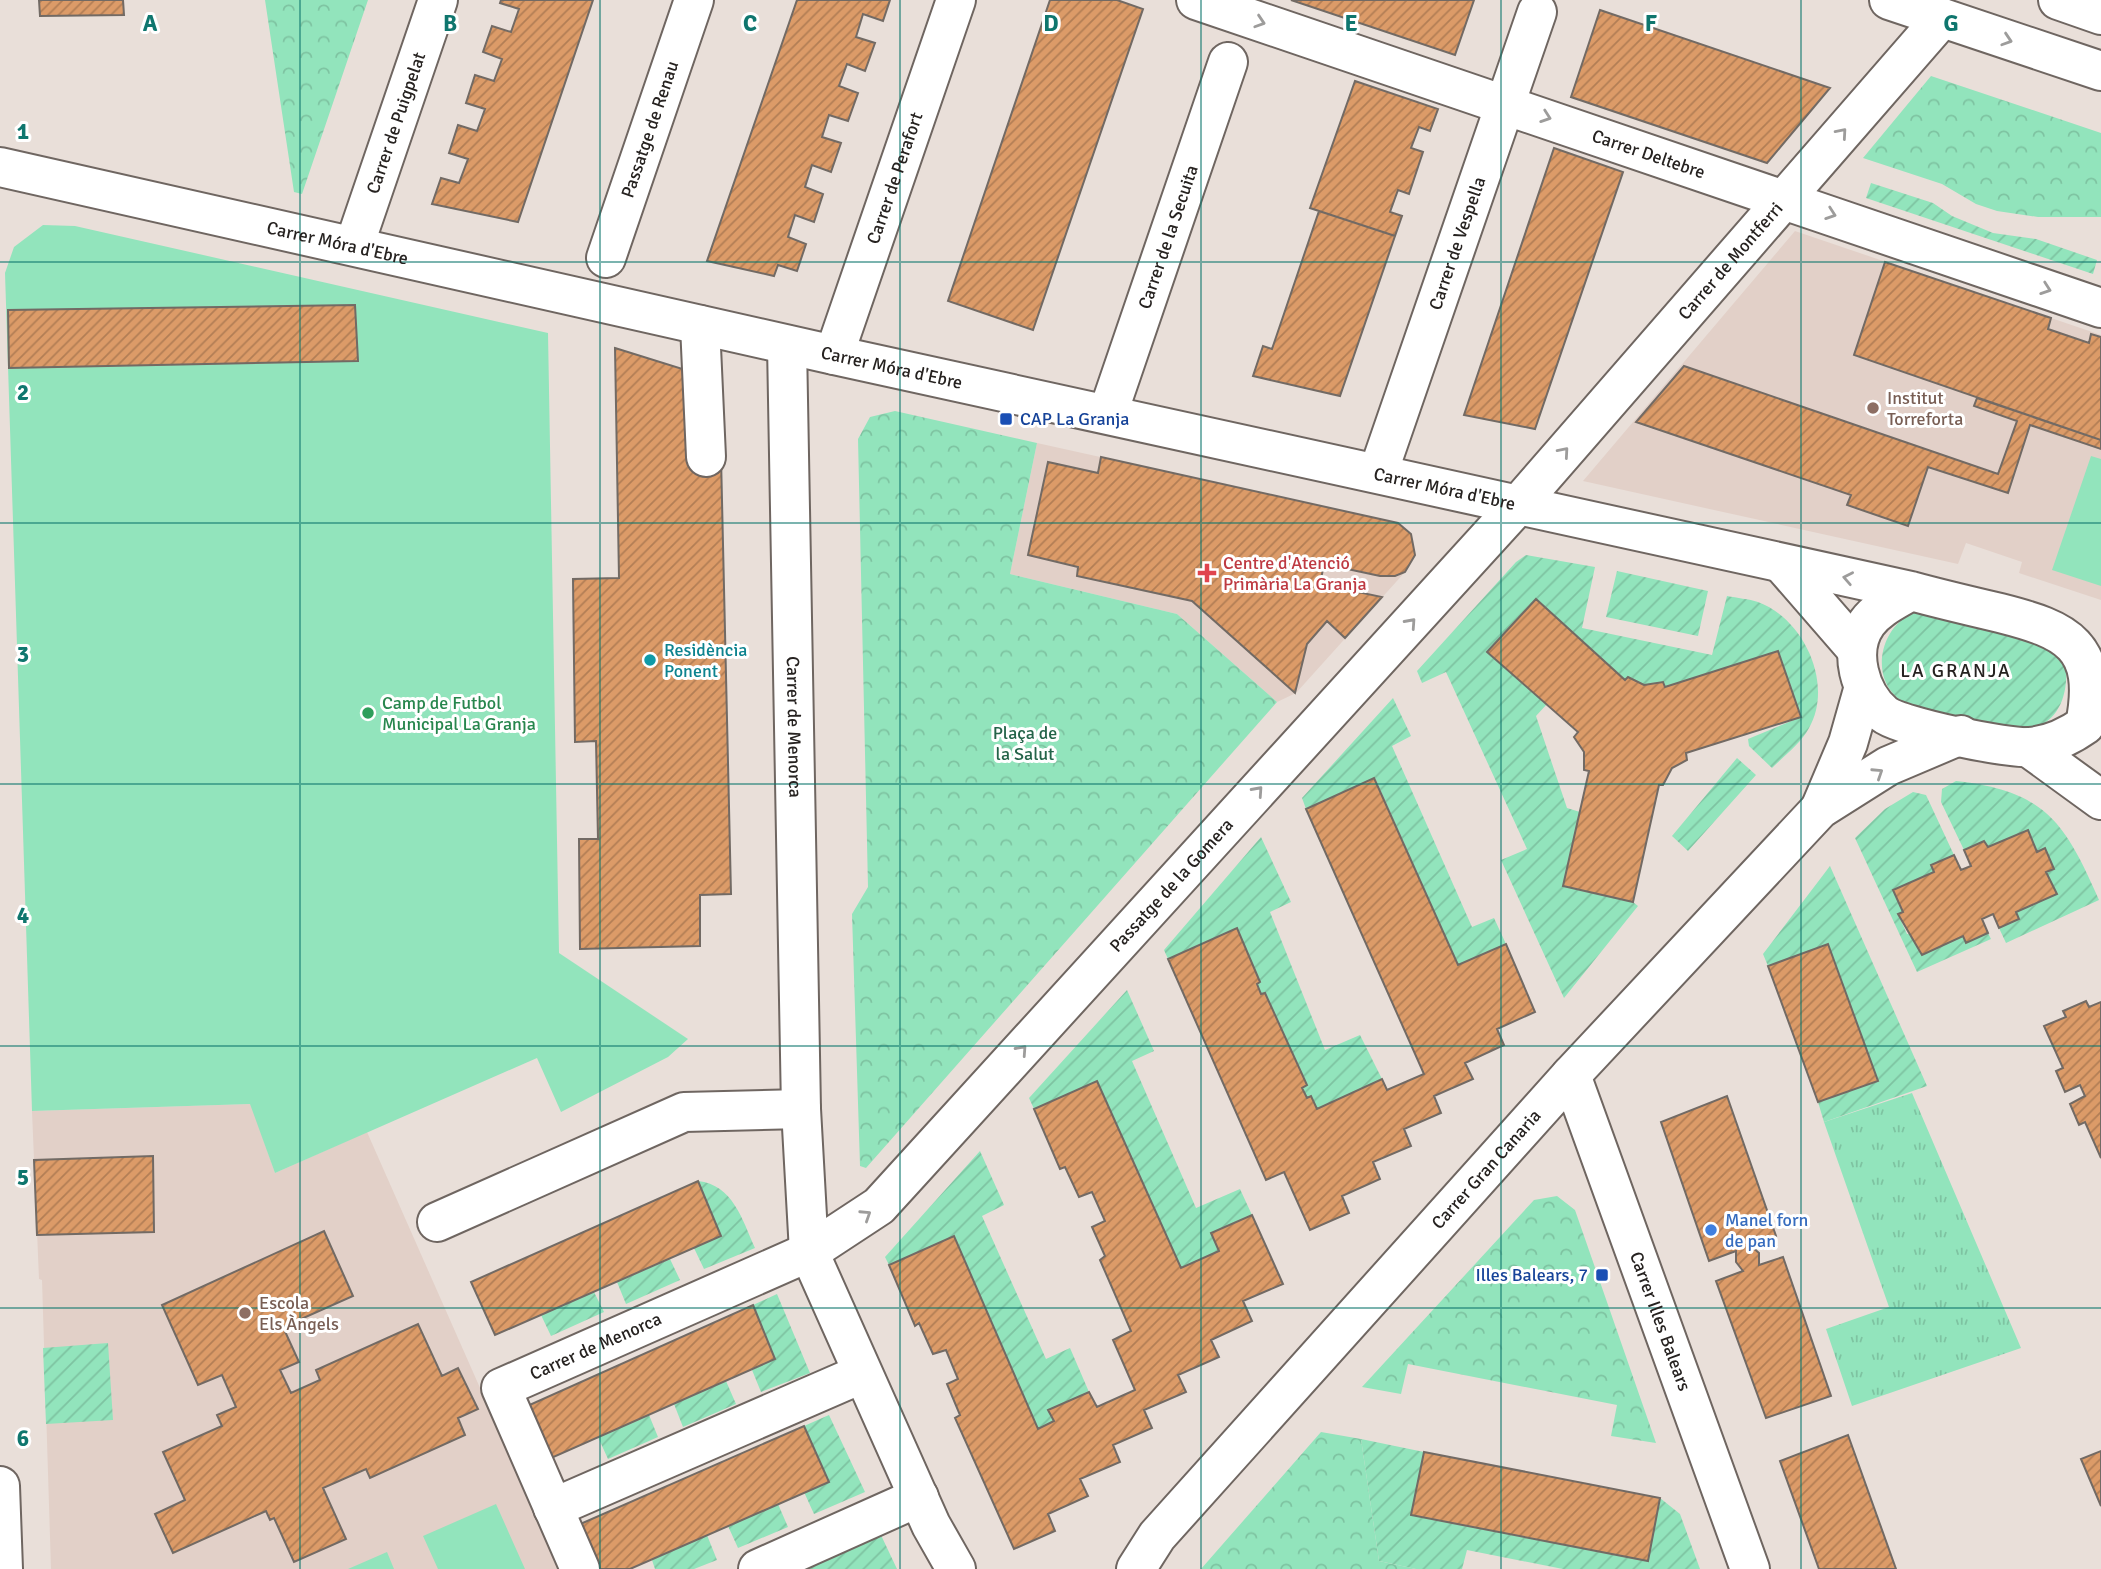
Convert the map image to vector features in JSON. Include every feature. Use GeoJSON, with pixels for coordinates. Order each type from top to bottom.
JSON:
{"type":"FeatureCollection","features":[{"type":"Feature","properties":{"kind":"main road","name":"Carrer de Puigpelat"},"geometry":{"type":"LineString","coordinates":[[354,246],[438,0]]}},
{"type":"Feature","properties":{"kind":"main road","name":"Passatge de Renau"},"geometry":{"type":"LineString","coordinates":[[606,258],[694,0]]}},
{"type":"Feature","properties":{"kind":"main road","name":"Carrer de Perafort"},"geometry":{"type":"LineString","coordinates":[[834,355],[956,0]]}},
{"type":"Feature","properties":{"kind":"main road","name":"Carrer Deltebre"},"geometry":{"type":"LineString","coordinates":[[1196,0],[1785,198],[2101,308]]}},
{"type":"Feature","properties":{"kind":"main road"},"geometry":{"type":"LineString","coordinates":[[1889,0],[2101,71]]}},
{"type":"Feature","properties":{"kind":"main road"},"geometry":{"type":"LineString","coordinates":[[2058,0],[2101,15]]}},
{"type":"Feature","properties":{"kind":"main road","name":"Carrer de Vespella"},"geometry":{"type":"LineString","coordinates":[[1378,473],[1537,12]]}},
{"type":"Feature","properties":{"kind":"main road","name":"Carrer de Montferri"},"geometry":{"type":"LineString","coordinates":[[1519,504],[1942,18]]}},
{"type":"Feature","properties":{"kind":"main road","name":"Carrer de la Secuita"},"geometry":{"type":"LineString","coordinates":[[1108,414],[1228,62]]}},
{"type":"Feature","properties":{"kind":"main road","name":"Carrer Móra d'Ebre"},"geometry":{"type":"LineString","coordinates":[[0,167],[787,345],[1519,504],[1784,566],[1911,591],[2042,624],[2090,648]]}},
{"type":"Feature","properties":{"kind":"main road"},"geometry":{"type":"LineString","coordinates":[[701,325],[706,457]]}},
{"type":"Feature","properties":{"kind":"main road","name":"Carrer de Menorca"},"geometry":{"type":"LineString","coordinates":[[787,345],[801,1109],[809,1252],[861,1374],[925,1511],[957,1569]]}},
{"type":"Feature","properties":{"kind":"main road","name":"Passatge de la Gomera"},"geometry":{"type":"LineString","coordinates":[[809,1252],[879,1206],[1519,504]]}},
{"type":"Feature","properties":{"kind":"main road"},"geometry":{"type":"LineString","coordinates":[[1784,566],[1857,650]]}},
{"type":"Feature","properties":{"kind":"main road"},"geometry":{"type":"LineString","coordinates":[[1911,591],[1885,607],[1867,623],[1857,650],[1863,690],[1885,715],[1914,727],[2028,747],[2054,742],[2092,714]]}},
{"type":"Feature","properties":{"kind":"main road"},"geometry":{"type":"LineString","coordinates":[[2090,648],[2094,685],[2092,714],[2101,800]]}},
{"type":"Feature","properties":{"kind":"main road","name":"Carrer Gran Canaria"},"geometry":{"type":"LineString","coordinates":[[1820,809],[1848,743],[1863,690]]}},
{"type":"Feature","properties":{"kind":"main road","name":"Carrer Gran Canaria"},"geometry":{"type":"LineString","coordinates":[[1136,1569],[1157,1536],[1571,1075],[1820,809],[1888,766],[1961,735]]}},
{"type":"Feature","properties":{"kind":"main road"},"geometry":{"type":"LineString","coordinates":[[2028,747],[2101,800]]}},
{"type":"Feature","properties":{"kind":"main road","name":"Carrer Illes Balears"},"geometry":{"type":"LineString","coordinates":[[1571,1075],[1751,1569]]}},
{"type":"Feature","properties":{"kind":"main road"},"geometry":{"type":"LineString","coordinates":[[437,1222],[684,1112],[801,1109]]}},
{"type":"Feature","properties":{"kind":"main road","name":"Carrer de Menorca"},"geometry":{"type":"LineString","coordinates":[[580,1569],[501,1388],[809,1252]]}},
{"type":"Feature","properties":{"kind":"main road"},"geometry":{"type":"LineString","coordinates":[[553,1508],[861,1374]]}},
{"type":"Feature","properties":{"kind":"main road"},"geometry":{"type":"LineString","coordinates":[[0,1486],[3,1569]]}},
{"type":"Feature","properties":{"kind":"main road"},"geometry":{"type":"LineString","coordinates":[[758,1569],[925,1511]]}},
{"type":"Feature","properties":{"kind":"main road","name":"Carrer de Menorca"},"geometry":{"type":"LineString","coordinates":[[925,1511],[939,1569]]}},
{"type":"Feature","properties":{"kind":"main road","name":"Carrer Gran Canaria"},"geometry":{"type":"LineString","coordinates":[[1113,1569],[1157,1536]]}},
{"type":"Feature","properties":{"kind":"shaded area","name":"Institut Torreforta"},"geometry":{"type":"Polygon","coordinates":[[[1795,231],[2101,335],[2101,600],[2019,573],[2022,562],[1966,543],[1958,564],[1583,481],[1795,231]]]}},
{"type":"Feature","properties":{"kind":"shaded area","name":"Centre d'Atenció Primària La Granja"},"geometry":{"type":"Polygon","coordinates":[[[1037,443],[1398,523],[1411,534],[1415,555],[1405,572],[1296,693],[1277,702],[1177,614],[1010,574],[1037,443]]]}},
{"type":"Feature","properties":{"kind":"shaded area","name":"Escola Els Àngels"},"geometry":{"type":"Polygon","coordinates":[[[251,1104],[275,1173],[367,1132],[560,1569],[51,1569],[42,1280],[39,1279],[32,1111],[251,1104]]]}},
{"type":"Feature","properties":{"kind":"green space"},"geometry":{"type":"Polygon","coordinates":[[[265,0],[368,0],[302,194],[294,192],[265,0]]]}},
{"type":"Feature","properties":{"kind":"green space"},"geometry":{"type":"Polygon","coordinates":[[[1931,76],[2101,133],[2101,217],[2038,217],[1997,211],[1976,204],[1942,184],[1863,158],[1931,76]]]}},
{"type":"Feature","properties":{"kind":"green space"},"geometry":{"type":"Polygon","coordinates":[[[1871,183],[1933,203],[1952,216],[1993,233],[2036,239],[2097,260],[2093,274],[1866,198],[1871,183]]]}},
{"type":"Feature","properties":{"kind":"green space"},"geometry":{"type":"Polygon","coordinates":[[[43,225],[75,226],[548,333],[559,953],[688,1039],[668,1057],[561,1112],[537,1058],[275,1173],[250,1104],[32,1111],[5,273],[14,247],[43,225]]]}},
{"type":"Feature","properties":{"kind":"green space","name":"Plaça de la Salut"},"geometry":{"type":"Polygon","coordinates":[[[895,411],[1037,443],[1010,574],[1177,614],[1277,702],[866,1168],[860,1166],[852,914],[868,887],[858,439],[870,417],[895,411]]]}},
{"type":"Feature","properties":{"kind":"green space"},"geometry":{"type":"Polygon","coordinates":[[[2091,456],[2101,459],[2101,586],[2052,570],[2091,456]]]}},
{"type":"Feature","properties":{"kind":"green space"},"geometry":{"type":"Polygon","coordinates":[[[1526,555],[1595,567],[1582,628],[1712,655],[1727,596],[1758,602],[1774,610],[1801,638],[1816,673],[1818,692],[1816,711],[1806,734],[1772,768],[1749,746],[1748,739],[1801,717],[1778,651],[1665,687],[1662,682],[1644,685],[1628,677],[1625,680],[1536,599],[1488,652],[1547,704],[1536,716],[1567,808],[1580,812],[1563,886],[1633,902],[1638,906],[1564,998],[1501,860],[1527,849],[1446,672],[1422,683],[1417,671],[1516,562],[1526,555]]]}},
{"type":"Feature","properties":{"kind":"green space"},"geometry":{"type":"Polygon","coordinates":[[[1617,571],[1708,591],[1698,636],[1606,617],[1617,571]]]}},
{"type":"Feature","properties":{"kind":"green space"},"geometry":{"type":"Polygon","coordinates":[[[1933,611],[2032,635],[2066,664],[2062,702],[2049,720],[2026,731],[2005,732],[1919,709],[1895,696],[1883,674],[1884,648],[1889,636],[1910,614],[1933,611]]]}},
{"type":"Feature","properties":{"kind":"green space"},"geometry":{"type":"Polygon","coordinates":[[[1393,698],[1411,736],[1392,746],[1472,927],[1494,918],[1506,944],[1458,965],[1375,778],[1306,809],[1302,798],[1393,698]]]}},
{"type":"Feature","properties":{"kind":"green space"},"geometry":{"type":"Polygon","coordinates":[[[1737,758],[1756,775],[1688,851],[1672,836],[1737,758]]]}},
{"type":"Feature","properties":{"kind":"green space"},"geometry":{"type":"Polygon","coordinates":[[[1956,781],[2012,793],[2048,815],[2063,831],[2075,850],[2099,900],[2006,943],[1999,928],[2019,919],[2016,912],[2057,894],[2046,872],[2054,869],[2044,849],[2037,851],[2028,830],[1988,847],[1984,841],[1964,850],[1941,802],[1942,789],[1956,781]]]}},
{"type":"Feature","properties":{"kind":"green space"},"geometry":{"type":"Polygon","coordinates":[[[1913,792],[1926,795],[1954,855],[1931,865],[1934,872],[1894,890],[1903,912],[1898,914],[1907,934],[1963,936],[1966,943],[1988,933],[1991,939],[1917,972],[1855,838],[1885,809],[1913,792]]]}},
{"type":"Feature","properties":{"kind":"green space"},"geometry":{"type":"Polygon","coordinates":[[[1261,837],[1291,902],[1270,912],[1325,1050],[1360,1035],[1382,1079],[1317,1109],[1302,1088],[1306,1085],[1265,993],[1261,994],[1257,984],[1260,982],[1237,929],[1168,959],[1164,950],[1261,837]]]}},
{"type":"Feature","properties":{"kind":"green space"},"geometry":{"type":"Polygon","coordinates":[[[1830,866],[1927,1086],[1824,1122],[1818,1102],[1877,1080],[1828,944],[1768,966],[1763,954],[1830,866]]]}},
{"type":"Feature","properties":{"kind":"green space"},"geometry":{"type":"Polygon","coordinates":[[[1127,990],[1154,1051],[1132,1061],[1196,1208],[1240,1189],[1252,1215],[1212,1233],[1219,1251],[1181,1268],[1097,1081],[1034,1109],[1029,1098],[1127,990]]]}},
{"type":"Feature","properties":{"kind":"green space"},"geometry":{"type":"Polygon","coordinates":[[[1912,1093],[2021,1348],[1852,1406],[1826,1329],[1889,1307],[1824,1122],[1912,1093]]]}},
{"type":"Feature","properties":{"kind":"green space"},"geometry":{"type":"Polygon","coordinates":[[[980,1151],[1004,1205],[982,1216],[1046,1359],[1070,1348],[1089,1392],[1048,1410],[1054,1421],[1038,1429],[953,1237],[889,1265],[885,1257],[980,1151]]]}},
{"type":"Feature","properties":{"kind":"green space"},"geometry":{"type":"Polygon","coordinates":[[[698,1181],[720,1189],[728,1196],[755,1248],[704,1269],[694,1248],[721,1236],[698,1181]]]}},
{"type":"Feature","properties":{"kind":"green space"},"geometry":{"type":"Polygon","coordinates":[[[1557,1196],[1575,1210],[1656,1443],[1611,1436],[1617,1405],[1408,1364],[1401,1394],[1362,1387],[1534,1200],[1557,1196]]]}},
{"type":"Feature","properties":{"kind":"green space"},"geometry":{"type":"Polygon","coordinates":[[[670,1259],[680,1280],[626,1304],[617,1282],[670,1259]]]}},
{"type":"Feature","properties":{"kind":"green space"},"geometry":{"type":"Polygon","coordinates":[[[594,1292],[604,1312],[551,1336],[541,1315],[594,1292]]]}},
{"type":"Feature","properties":{"kind":"green space"},"geometry":{"type":"Polygon","coordinates":[[[777,1294],[810,1373],[761,1392],[752,1370],[775,1359],[753,1305],[777,1294]]]}},
{"type":"Feature","properties":{"kind":"green space"},"geometry":{"type":"Polygon","coordinates":[[[108,1343],[113,1420],[46,1424],[43,1348],[108,1343]]]}},
{"type":"Feature","properties":{"kind":"green space"},"geometry":{"type":"Polygon","coordinates":[[[726,1381],[736,1404],[683,1427],[674,1404],[726,1381]]]}},
{"type":"Feature","properties":{"kind":"green space"},"geometry":{"type":"Polygon","coordinates":[[[649,1415],[658,1437],[608,1459],[598,1437],[649,1415]]]}},
{"type":"Feature","properties":{"kind":"green space"},"geometry":{"type":"Polygon","coordinates":[[[829,1415],[865,1492],[814,1514],[804,1492],[829,1482],[804,1426],[829,1415]]]}},
{"type":"Feature","properties":{"kind":"green space"},"geometry":{"type":"Polygon","coordinates":[[[1321,1432],[1361,1439],[1379,1561],[1416,1569],[1201,1569],[1321,1432]]]}},
{"type":"Feature","properties":{"kind":"green space"},"geometry":{"type":"Polygon","coordinates":[[[1361,1439],[1424,1452],[1412,1515],[1647,1561],[1660,1498],[1680,1514],[1700,1569],[1563,1569],[1467,1550],[1462,1569],[1416,1569],[1379,1561],[1361,1439]]]}},
{"type":"Feature","properties":{"kind":"green space"},"geometry":{"type":"Polygon","coordinates":[[[496,1504],[525,1569],[438,1569],[423,1536],[496,1504]]]}},
{"type":"Feature","properties":{"kind":"green space"},"geometry":{"type":"Polygon","coordinates":[[[778,1504],[788,1527],[738,1548],[728,1526],[778,1504]]]}},
{"type":"Feature","properties":{"kind":"green space"},"geometry":{"type":"Polygon","coordinates":[[[880,1533],[897,1569],[797,1569],[880,1533]]]}},
{"type":"Feature","properties":{"kind":"green space"},"geometry":{"type":"Polygon","coordinates":[[[707,1535],[717,1560],[694,1569],[655,1569],[652,1560],[707,1535]]]}},
{"type":"Feature","properties":{"kind":"green space"},"geometry":{"type":"Polygon","coordinates":[[[387,1552],[394,1569],[348,1569],[387,1552]]]}},
{"type":"Feature","properties":{"kind":"building"},"geometry":{"type":"Polygon","coordinates":[[[39,0],[123,0],[124,15],[40,16],[39,0]]]}},
{"type":"Feature","properties":{"kind":"building"},"geometry":{"type":"Polygon","coordinates":[[[501,0],[593,0],[518,222],[432,204],[441,178],[459,183],[468,159],[449,153],[458,125],[477,131],[485,109],[466,103],[475,75],[494,81],[502,59],[483,52],[492,26],[511,32],[519,9],[500,3],[501,0]]]}},
{"type":"Feature","properties":{"kind":"building"},"geometry":{"type":"Polygon","coordinates":[[[797,0],[890,0],[883,21],[863,14],[856,37],[875,43],[865,71],[847,64],[839,86],[858,93],[848,121],[829,115],[822,137],[841,143],[831,172],[812,165],[805,187],[823,194],[814,222],[795,215],[788,237],[806,244],[797,271],[778,265],[774,276],[707,261],[797,0]]]}},
{"type":"Feature","properties":{"kind":"building"},"geometry":{"type":"Polygon","coordinates":[[[1050,0],[1117,0],[1143,9],[1033,330],[948,301],[1050,0]]]}},
{"type":"Feature","properties":{"kind":"building"},"geometry":{"type":"Polygon","coordinates":[[[1291,0],[1474,0],[1455,55],[1291,0]]]}},
{"type":"Feature","properties":{"kind":"building"},"geometry":{"type":"Polygon","coordinates":[[[1600,10],[1830,88],[1767,163],[1571,97],[1600,10]]]}},
{"type":"Feature","properties":{"kind":"building"},"geometry":{"type":"Polygon","coordinates":[[[1355,81],[1438,109],[1430,131],[1419,127],[1411,148],[1423,152],[1409,194],[1398,190],[1390,212],[1402,216],[1395,236],[1310,208],[1355,81]]]}},
{"type":"Feature","properties":{"kind":"building"},"geometry":{"type":"Polygon","coordinates":[[[1554,148],[1623,172],[1535,429],[1464,415],[1554,148]]]}},
{"type":"Feature","properties":{"kind":"building"},"geometry":{"type":"Polygon","coordinates":[[[1319,211],[1395,236],[1340,396],[1253,376],[1263,346],[1272,349],[1319,211]]]}},
{"type":"Feature","properties":{"kind":"building"},"geometry":{"type":"Polygon","coordinates":[[[1885,262],[2051,318],[2048,329],[2089,343],[2091,334],[2101,337],[2101,440],[1854,355],[1885,262]]]}},
{"type":"Feature","properties":{"kind":"building"},"geometry":{"type":"Polygon","coordinates":[[[355,305],[358,361],[9,368],[8,310],[355,305]]]}},
{"type":"Feature","properties":{"kind":"building","name":"Residència Ponent"},"geometry":{"type":"Polygon","coordinates":[[[615,348],[689,371],[721,457],[731,894],[700,895],[700,946],[580,949],[579,839],[598,839],[596,741],[575,742],[573,579],[619,578],[615,348]]]}},
{"type":"Feature","properties":{"kind":"building"},"geometry":{"type":"Polygon","coordinates":[[[1684,366],[1998,474],[2017,421],[1974,406],[1977,398],[2101,440],[2101,449],[2030,425],[2008,493],[1928,467],[1908,526],[1847,505],[1851,495],[1636,422],[1684,366]]]}},
{"type":"Feature","properties":{"kind":"building","name":"Centre d'Atenció Primària La Granja"},"geometry":{"type":"Polygon","coordinates":[[[1101,457],[1398,523],[1411,534],[1415,555],[1405,572],[1395,576],[1380,576],[1324,564],[1320,584],[1382,597],[1345,638],[1327,621],[1307,644],[1295,693],[1192,601],[1077,576],[1078,567],[1028,555],[1048,462],[1098,473],[1101,457]]]}},
{"type":"Feature","properties":{"kind":"building"},"geometry":{"type":"Polygon","coordinates":[[[1536,599],[1625,680],[1628,677],[1644,685],[1663,682],[1665,687],[1778,651],[1801,717],[1686,753],[1687,760],[1672,768],[1663,785],[1659,785],[1633,902],[1563,886],[1589,771],[1584,770],[1584,752],[1574,737],[1578,732],[1487,652],[1536,599]]]}},
{"type":"Feature","properties":{"kind":"building"},"geometry":{"type":"Polygon","coordinates":[[[1374,778],[1458,965],[1506,944],[1535,1012],[1497,1029],[1504,1045],[1465,1063],[1473,1079],[1434,1096],[1441,1113],[1404,1129],[1411,1146],[1373,1162],[1380,1179],[1342,1196],[1349,1213],[1310,1230],[1284,1172],[1266,1180],[1168,959],[1237,928],[1260,982],[1257,984],[1261,994],[1265,993],[1307,1085],[1302,1088],[1307,1098],[1311,1096],[1317,1109],[1382,1079],[1387,1090],[1424,1074],[1306,809],[1374,778]]]}},
{"type":"Feature","properties":{"kind":"building"},"geometry":{"type":"Polygon","coordinates":[[[2028,830],[2037,852],[2045,848],[2054,869],[2046,872],[2057,894],[2016,912],[2019,919],[1999,928],[1993,914],[1982,919],[1988,933],[1966,943],[1963,936],[1922,955],[1898,914],[1903,912],[1893,890],[1934,872],[1931,865],[1954,855],[1961,870],[1971,866],[1964,850],[1984,841],[1988,847],[2028,830]]]}},
{"type":"Feature","properties":{"kind":"building"},"geometry":{"type":"Polygon","coordinates":[[[1828,944],[1878,1081],[1818,1102],[1768,966],[1828,944]]]}},
{"type":"Feature","properties":{"kind":"building"},"geometry":{"type":"Polygon","coordinates":[[[2086,1001],[2089,1007],[2101,1002],[2101,1158],[2085,1122],[2079,1125],[2070,1104],[2085,1096],[2080,1085],[2065,1092],[2056,1071],[2063,1068],[2044,1026],[2066,1017],[2063,1011],[2086,1001]]]}},
{"type":"Feature","properties":{"kind":"building"},"geometry":{"type":"Polygon","coordinates":[[[1097,1081],[1181,1268],[1219,1251],[1211,1233],[1252,1215],[1283,1284],[1243,1301],[1252,1321],[1211,1340],[1219,1357],[1178,1375],[1186,1392],[1144,1410],[1152,1428],[1113,1445],[1120,1462],[1080,1479],[1088,1496],[1048,1514],[1055,1531],[1014,1549],[955,1418],[960,1415],[947,1384],[958,1379],[946,1350],[933,1354],[919,1323],[915,1326],[889,1265],[954,1236],[1038,1429],[1054,1421],[1048,1410],[1089,1392],[1097,1407],[1135,1390],[1113,1340],[1131,1331],[1100,1260],[1105,1256],[1092,1227],[1105,1221],[1092,1192],[1079,1197],[1065,1167],[1060,1169],[1034,1109],[1097,1081]]]}},
{"type":"Feature","properties":{"kind":"building"},"geometry":{"type":"Polygon","coordinates":[[[1727,1096],[1776,1236],[1751,1246],[1759,1253],[1759,1265],[1783,1257],[1831,1396],[1766,1418],[1716,1281],[1743,1271],[1736,1262],[1736,1251],[1709,1261],[1661,1122],[1727,1096]]]}},
{"type":"Feature","properties":{"kind":"building"},"geometry":{"type":"Polygon","coordinates":[[[153,1156],[154,1232],[37,1235],[34,1160],[153,1156]]]}},
{"type":"Feature","properties":{"kind":"building"},"geometry":{"type":"Polygon","coordinates":[[[698,1181],[721,1236],[495,1335],[471,1282],[698,1181]]]}},
{"type":"Feature","properties":{"kind":"building"},"geometry":{"type":"Polygon","coordinates":[[[324,1231],[353,1296],[283,1327],[299,1362],[280,1370],[291,1393],[320,1380],[316,1370],[418,1324],[442,1376],[458,1368],[478,1409],[458,1418],[465,1435],[370,1478],[366,1469],[323,1488],[346,1539],[294,1562],[274,1518],[270,1520],[266,1511],[173,1553],[155,1514],[185,1500],[163,1452],[222,1426],[217,1415],[236,1407],[222,1375],[198,1385],[162,1305],[324,1231]]]}},
{"type":"Feature","properties":{"kind":"building"},"geometry":{"type":"Polygon","coordinates":[[[753,1305],[775,1359],[549,1459],[525,1407],[753,1305]]]}},
{"type":"Feature","properties":{"kind":"building"},"geometry":{"type":"Polygon","coordinates":[[[804,1426],[829,1482],[630,1569],[598,1569],[578,1525],[804,1426]]]}},
{"type":"Feature","properties":{"kind":"building"},"geometry":{"type":"Polygon","coordinates":[[[1848,1435],[1896,1569],[1819,1569],[1780,1461],[1848,1435]]]}},
{"type":"Feature","properties":{"kind":"building"},"geometry":{"type":"Polygon","coordinates":[[[2101,1451],[2101,1506],[2081,1459],[2101,1451]]]}},
{"type":"Feature","properties":{"kind":"building"},"geometry":{"type":"Polygon","coordinates":[[[1424,1452],[1660,1498],[1648,1561],[1411,1515],[1424,1452]]]}},
{"type":"Feature","properties":{"kind":"place","name":"Institut Torreforta"},"geometry":{"type":"Point","coordinates":[1873,408]}},
{"type":"Feature","properties":{"kind":"place","name":"CAP La Granja"},"geometry":{"type":"Point","coordinates":[1006,419]}},
{"type":"Feature","properties":{"kind":"place","name":"Centre d'Atenció Primària La Granja"},"geometry":{"type":"Point","coordinates":[1207,573]}},
{"type":"Feature","properties":{"kind":"place","name":"Residència Ponent"},"geometry":{"type":"Point","coordinates":[650,660]}},
{"type":"Feature","properties":{"kind":"place","name":"Camp de Futbol Municipal La Granja"},"geometry":{"type":"Point","coordinates":[368,713]}},
{"type":"Feature","properties":{"kind":"place","name":"Manel forn de pan"},"geometry":{"type":"Point","coordinates":[1711,1230]}},
{"type":"Feature","properties":{"kind":"place","name":"Illes Balears, 7"},"geometry":{"type":"Point","coordinates":[1602,1275]}},
{"type":"Feature","properties":{"kind":"place","name":"Escola Els Àngels"},"geometry":{"type":"Point","coordinates":[245,1313]}},
{"type":"Feature","properties":{"kind":"district","name":"LA GRANJA"},"geometry":{"type":"Point","coordinates":[1956,671]}}]}
